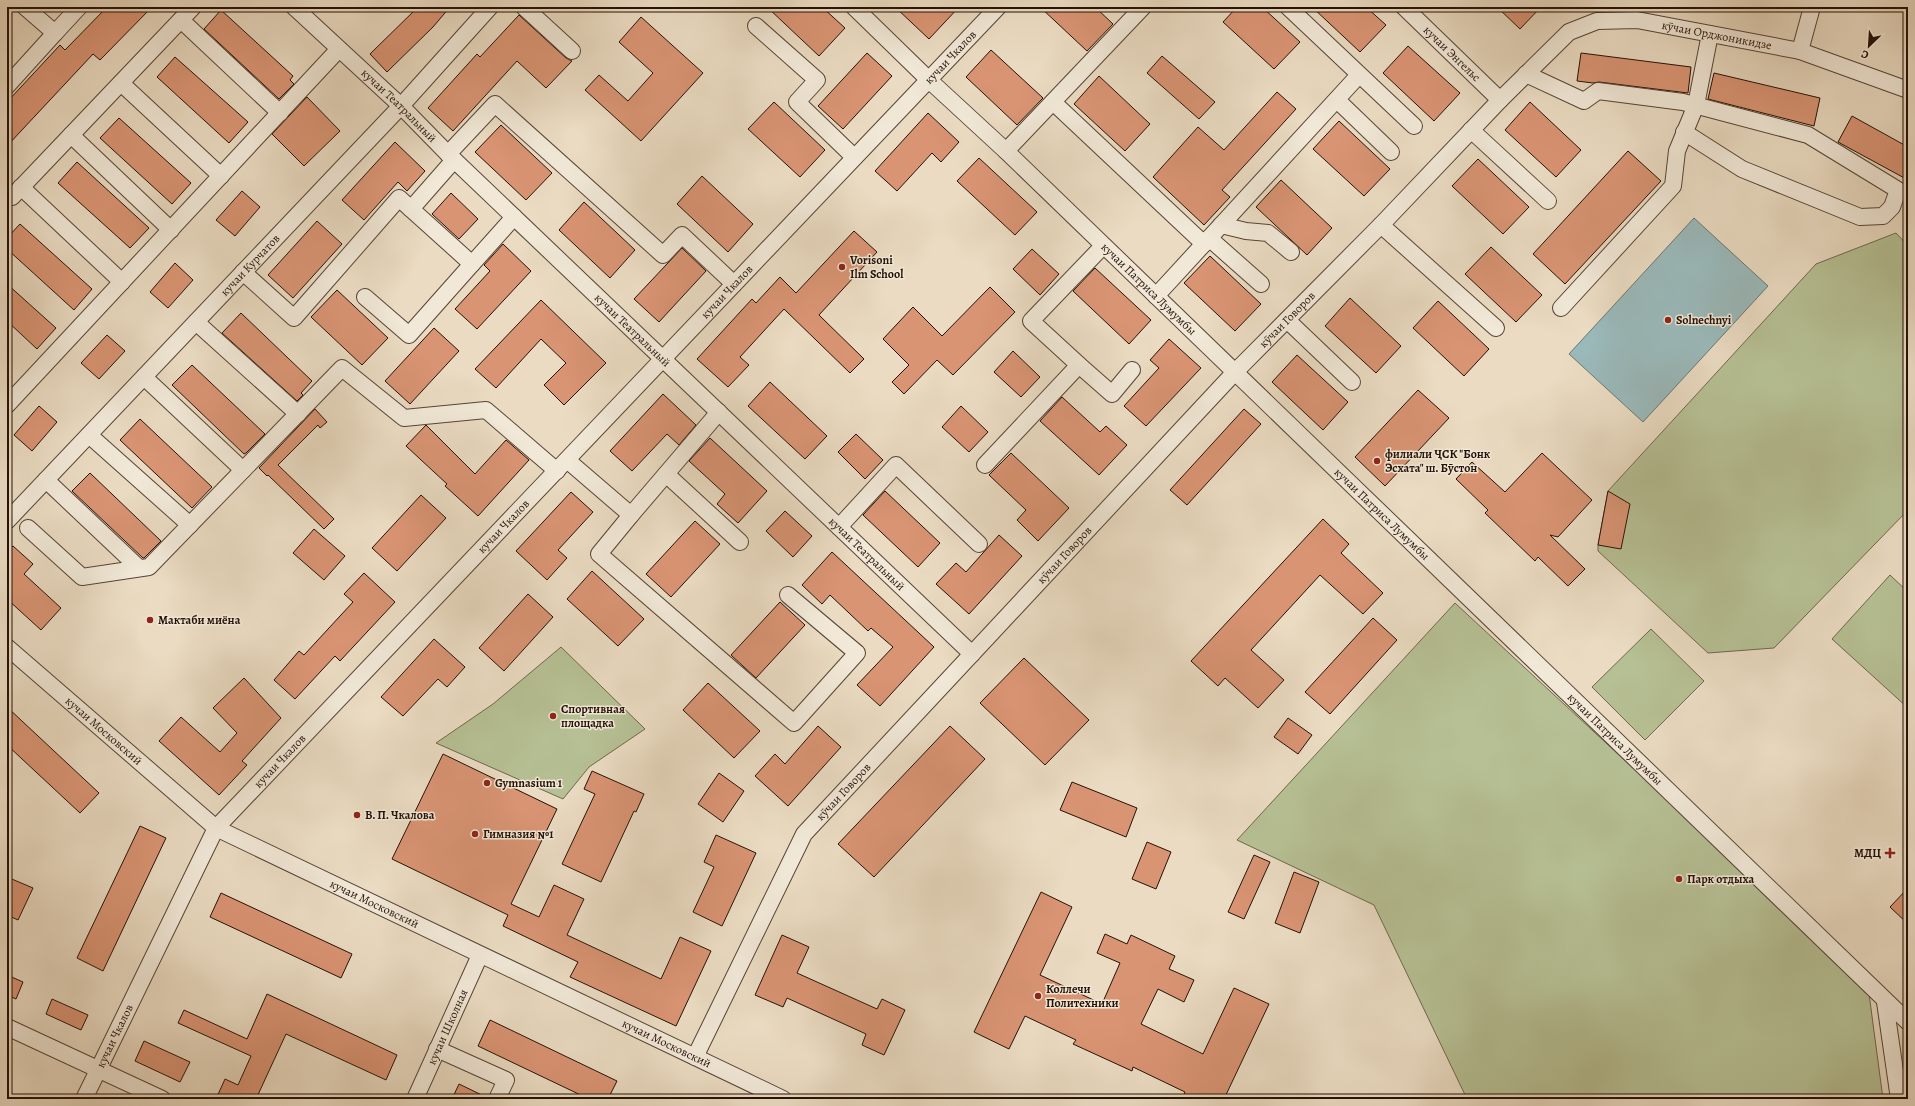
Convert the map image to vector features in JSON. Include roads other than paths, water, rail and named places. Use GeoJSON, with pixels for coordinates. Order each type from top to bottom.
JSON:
{"type":"FeatureCollection","features":[{"type":"Feature","properties":{"kind":"street"},"geometry":{"type":"LineString","coordinates":[[26,7],[55,33]]}},
{"type":"Feature","properties":{"kind":"street"},"geometry":{"type":"LineString","coordinates":[[7,86],[79,7]]}},
{"type":"Feature","properties":{"kind":"street"},"geometry":{"type":"LineString","coordinates":[[122,282],[14,190],[71,135],[193,7]]}},
{"type":"Feature","properties":{"kind":"street","name":"кучаи Театральный"},"geometry":{"type":"LineString","coordinates":[[294,7],[401,106],[451,157],[972,654]]}},
{"type":"Feature","properties":{"kind":"street","name":"кучаи Курчатов"},"geometry":{"type":"LineString","coordinates":[[7,521],[401,106],[490,7]]}},
{"type":"Feature","properties":{"kind":"street"},"geometry":{"type":"LineString","coordinates":[[524,7],[572,51]]}},
{"type":"Feature","properties":{"kind":"street","name":"кучаи Патриса Лумумбы"},"geometry":{"type":"LineString","coordinates":[[854,7],[930,81],[1006,150],[1885,1002],[1908,1022]]}},
{"type":"Feature","properties":{"kind":"street","name":"кучаи Чкалов"},"geometry":{"type":"LineString","coordinates":[[84,1099],[216,828],[664,359],[854,157],[930,81],[998,7]]}},
{"type":"Feature","properties":{"kind":"street"},"geometry":{"type":"LineString","coordinates":[[1006,150],[1143,7]]}},
{"type":"Feature","properties":{"kind":"street"},"geometry":{"type":"LineString","coordinates":[[1288,7],[1414,126]]}},
{"type":"Feature","properties":{"kind":"street","name":"кучаи Энгельс"},"geometry":{"type":"LineString","coordinates":[[1404,7],[1500,100]]}},
{"type":"Feature","properties":{"kind":"street"},"geometry":{"type":"LineString","coordinates":[[1800,51],[1812,7]]}},
{"type":"Feature","properties":{"kind":"street"},"geometry":{"type":"LineString","coordinates":[[181,20],[280,113]]}},
{"type":"Feature","properties":{"kind":"street","name":"кӯчаи Орджоникидзе"},"geometry":{"type":"LineString","coordinates":[[1500,100],[1570,32],[1597,21],[1638,20],[1800,51],[1908,90]]}},
{"type":"Feature","properties":{"kind":"street"},"geometry":{"type":"LineString","coordinates":[[756,26],[817,80],[797,102],[854,157]]}},
{"type":"Feature","properties":{"kind":"street"},"geometry":{"type":"LineString","coordinates":[[1561,308],[1673,186],[1677,151],[1696,106],[1710,34]]}},
{"type":"Feature","properties":{"kind":"street"},"geometry":{"type":"LineString","coordinates":[[7,405],[340,50]]}},
{"type":"Feature","properties":{"kind":"street"},"geometry":{"type":"LineString","coordinates":[[1526,74],[1584,101],[1598,91],[1683,102],[1808,135],[1898,190],[1892,207],[1883,216],[1860,217],[1742,169],[1684,132]]}},
{"type":"Feature","properties":{"kind":"street"},"geometry":{"type":"LineString","coordinates":[[1156,296],[1359,75]]}},
{"type":"Feature","properties":{"kind":"street"},"geometry":{"type":"LineString","coordinates":[[121,83],[221,176]]}},
{"type":"Feature","properties":{"kind":"street"},"geometry":{"type":"LineString","coordinates":[[1337,100],[1391,152]]}},
{"type":"Feature","properties":{"kind":"street","name":"кӯчаи Говоров"},"geometry":{"type":"LineString","coordinates":[[695,1057],[804,834],[1235,372],[1381,225],[1500,100]]}},
{"type":"Feature","properties":{"kind":"street"},"geometry":{"type":"LineString","coordinates":[[1053,102],[1206,241],[1261,284]]}},
{"type":"Feature","properties":{"kind":"street"},"geometry":{"type":"LineString","coordinates":[[411,209],[451,157],[495,104],[663,255],[682,235],[734,284]]}},
{"type":"Feature","properties":{"kind":"street"},"geometry":{"type":"LineString","coordinates":[[1470,130],[1548,200]]}},
{"type":"Feature","properties":{"kind":"street"},"geometry":{"type":"LineString","coordinates":[[71,135],[171,230]]}},
{"type":"Feature","properties":{"kind":"street"},"geometry":{"type":"LineString","coordinates":[[243,272],[294,318],[399,198],[472,264]]}},
{"type":"Feature","properties":{"kind":"street"},"geometry":{"type":"LineString","coordinates":[[365,297],[408,335],[514,217]]}},
{"type":"Feature","properties":{"kind":"street"},"geometry":{"type":"LineString","coordinates":[[1221,225],[1246,231],[1268,233],[1292,252]]}},
{"type":"Feature","properties":{"kind":"street"},"geometry":{"type":"LineString","coordinates":[[1381,225],[1496,328]]}},
{"type":"Feature","properties":{"kind":"street"},"geometry":{"type":"LineString","coordinates":[[1104,246],[1031,321],[1112,394],[1132,370]]}},
{"type":"Feature","properties":{"kind":"street"},"geometry":{"type":"LineString","coordinates":[[1287,320],[1352,382]]}},
{"type":"Feature","properties":{"kind":"street"},"geometry":{"type":"LineString","coordinates":[[196,322],[298,414]]}},
{"type":"Feature","properties":{"kind":"street"},"geometry":{"type":"LineString","coordinates":[[985,465],[1079,365]]}},
{"type":"Feature","properties":{"kind":"street"},"geometry":{"type":"LineString","coordinates":[[28,528],[82,577],[149,567],[342,368],[404,418],[486,410],[631,515]]}},
{"type":"Feature","properties":{"kind":"street"},"geometry":{"type":"LineString","coordinates":[[144,377],[243,470]]}},
{"type":"Feature","properties":{"kind":"street"},"geometry":{"type":"LineString","coordinates":[[719,412],[598,554],[794,723],[857,653],[788,595]]}},
{"type":"Feature","properties":{"kind":"street"},"geometry":{"type":"LineString","coordinates":[[89,435],[190,525]]}},
{"type":"Feature","properties":{"kind":"street"},"geometry":{"type":"LineString","coordinates":[[839,527],[896,466],[979,544]]}},
{"type":"Feature","properties":{"kind":"street"},"geometry":{"type":"LineString","coordinates":[[666,474],[740,542]]}},
{"type":"Feature","properties":{"kind":"street"},"geometry":{"type":"LineString","coordinates":[[46,480],[139,568]]}},
{"type":"Feature","properties":{"kind":"street","name":"кучаи Московский"},"geometry":{"type":"LineString","coordinates":[[7,647],[216,828],[783,1099]]}},
{"type":"Feature","properties":{"kind":"street","name":"кучаи Школная"},"geometry":{"type":"LineString","coordinates":[[415,1099],[480,954]]}},
{"type":"Feature","properties":{"kind":"street"},"geometry":{"type":"LineString","coordinates":[[1885,1002],[1899,1099]]}},
{"type":"Feature","properties":{"kind":"street"},"geometry":{"type":"LineString","coordinates":[[7,1027],[162,1099]]}},
{"type":"Feature","properties":{"kind":"street"},"geometry":{"type":"LineString","coordinates":[[437,1049],[506,1080],[497,1099]]}},
{"type":"Feature","properties":{"kind":"water","name":"Solnechnyi"},"geometry":{"type":"Polygon","coordinates":[[[1694,218],[1768,286],[1643,422],[1569,354],[1694,218]]]}},
{"type":"Feature","properties":{"kind":"place","name":"Vorisoni Ilm School"},"geometry":{"type":"Point","coordinates":[842,267]}},
{"type":"Feature","properties":{"kind":"place","name":"Solnechnyi"},"geometry":{"type":"Point","coordinates":[1668,320]}},
{"type":"Feature","properties":{"kind":"place","name":"филиали ҶСК \"Бонк Эсхата\" ш. Бӯстон"},"geometry":{"type":"Point","coordinates":[1377,461]}},
{"type":"Feature","properties":{"kind":"place","name":"Мактаби миёна"},"geometry":{"type":"Point","coordinates":[150,620]}},
{"type":"Feature","properties":{"kind":"place","name":"Спортивная площадка"},"geometry":{"type":"Point","coordinates":[553,716]}},
{"type":"Feature","properties":{"kind":"place","name":"Gymnasium 1"},"geometry":{"type":"Point","coordinates":[487,783]}},
{"type":"Feature","properties":{"kind":"place","name":"В. П. Чкалова"},"geometry":{"type":"Point","coordinates":[357,815]}},
{"type":"Feature","properties":{"kind":"place","name":"Гимназия №1"},"geometry":{"type":"Point","coordinates":[475,834]}},
{"type":"Feature","properties":{"kind":"place","name":"МДЦ"},"geometry":{"type":"Point","coordinates":[1890,853]}},
{"type":"Feature","properties":{"kind":"place","name":"Парк отдыха"},"geometry":{"type":"Point","coordinates":[1679,879]}},
{"type":"Feature","properties":{"kind":"place","name":"Коллечи Политехники"},"geometry":{"type":"Point","coordinates":[1038,996]}}]}
